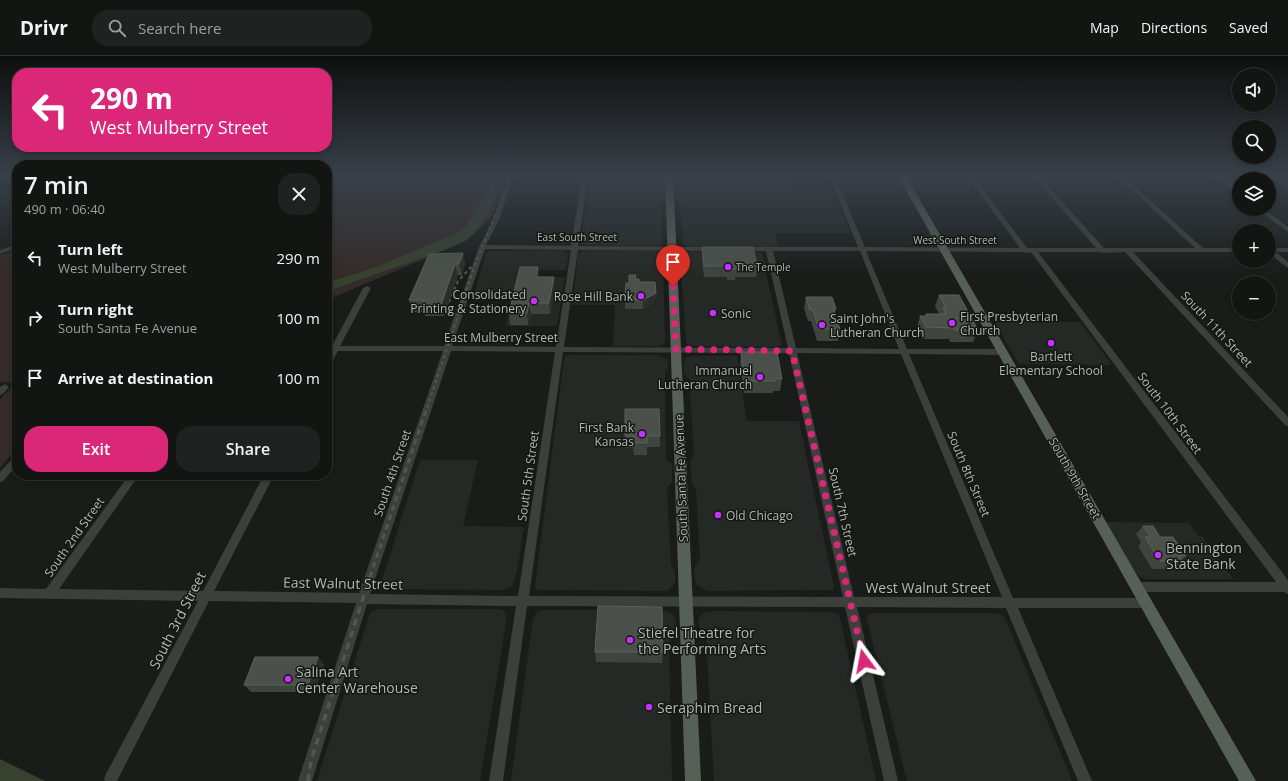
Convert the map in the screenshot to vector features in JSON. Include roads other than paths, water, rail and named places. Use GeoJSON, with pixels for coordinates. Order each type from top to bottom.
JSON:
{"type":"FeatureCollection","features":[{"type":"Feature","properties":{"kind":"main road","name":"South Santa Fe Avenue"},"geometry":{"type":"LineString","coordinates":[[670,210],[693,781]]}},
{"type":"Feature","properties":{"kind":"main road","name":"South 9th Street"},"geometry":{"type":"LineString","coordinates":[[921,210],[1001,352],[1138,587],[1248,781]]}},
{"type":"Feature","properties":{"kind":"street","name":"South 4th Street"},"geometry":{"type":"LineString","coordinates":[[304,781],[363,598],[447,348],[482,247],[499,210]]}},
{"type":"Feature","properties":{"kind":"street","name":"South 5th Street"},"geometry":{"type":"LineString","coordinates":[[496,781],[580,210]]}},
{"type":"Feature","properties":{"kind":"street","name":"South 8th Street"},"geometry":{"type":"LineString","coordinates":[[846,210],[1085,781]]}},
{"type":"Feature","properties":{"kind":"street","name":"South 10th Street"},"geometry":{"type":"LineString","coordinates":[[997,210],[1287,588]]}},
{"type":"Feature","properties":{"kind":"street"},"geometry":{"type":"LineString","coordinates":[[1067,210],[1103,250]]}},
{"type":"Feature","properties":{"kind":"street"},"geometry":{"type":"LineString","coordinates":[[1157,210],[1201,250]]}},
{"type":"Feature","properties":{"kind":"street"},"geometry":{"type":"LineString","coordinates":[[1269,216],[1288,230]]}},
{"type":"Feature","properties":{"kind":"street","name":"East South Street"},"geometry":{"type":"LineString","coordinates":[[482,247],[672,248]]}},
{"type":"Feature","properties":{"kind":"street"},"geometry":{"type":"LineString","coordinates":[[0,252],[12,248]]}},
{"type":"Feature","properties":{"kind":"street"},"geometry":{"type":"LineString","coordinates":[[672,248],[723,249]]}},
{"type":"Feature","properties":{"kind":"street","name":"West South Street"},"geometry":{"type":"LineString","coordinates":[[731,249],[1030,251],[1232,250]]}},
{"type":"Feature","properties":{"kind":"street","name":"South 7th Street"},"geometry":{"type":"LineString","coordinates":[[769,249],[891,781]]}},
{"type":"Feature","properties":{"kind":"street","name":"South 11th Street"},"geometry":{"type":"LineString","coordinates":[[1128,250],[1288,423]]}},
{"type":"Feature","properties":{"kind":"street"},"geometry":{"type":"LineString","coordinates":[[1276,250],[1288,250]]}},
{"type":"Feature","properties":{"kind":"street"},"geometry":{"type":"LineString","coordinates":[[1276,256],[1288,266]]}},
{"type":"Feature","properties":{"kind":"street"},"geometry":{"type":"LineString","coordinates":[[332,346],[367,288]]}},
{"type":"Feature","properties":{"kind":"street","name":"East Mulberry Street"},"geometry":{"type":"LineString","coordinates":[[332,348],[1001,352]]}},
{"type":"Feature","properties":{"kind":"street"},"geometry":{"type":"LineString","coordinates":[[0,387],[5,387],[0,392]]}},
{"type":"Feature","properties":{"kind":"street"},"geometry":{"type":"LineString","coordinates":[[0,478],[12,465]]}},
{"type":"Feature","properties":{"kind":"street","name":"South 2nd Street"},"geometry":{"type":"LineString","coordinates":[[49,594],[130,480]]}},
{"type":"Feature","properties":{"kind":"street","name":"South 3rd Street"},"geometry":{"type":"LineString","coordinates":[[111,779],[266,480]]}},
{"type":"Feature","properties":{"kind":"street"},"geometry":{"type":"LineString","coordinates":[[1138,587],[1287,588]]}},
{"type":"Feature","properties":{"kind":"street","name":"East Walnut Street"},"geometry":{"type":"LineString","coordinates":[[0,593],[686,601]]}},
{"type":"Feature","properties":{"kind":"street","name":"West Walnut Street"},"geometry":{"type":"LineString","coordinates":[[686,601],[1146,603]]}},
{"type":"Feature","properties":{"kind":"railway"},"geometry":{"type":"LineString","coordinates":[[425,414],[476,262],[498,210]]}},
{"type":"Feature","properties":{"kind":"railway"},"geometry":{"type":"LineString","coordinates":[[449,302],[458,281],[473,265]]}},
{"type":"Feature","properties":{"kind":"railway"},"geometry":{"type":"LineString","coordinates":[[370,577],[425,413]]}},
{"type":"Feature","properties":{"kind":"railway"},"geometry":{"type":"LineString","coordinates":[[308,781],[311,761],[370,576]]}},
{"type":"Feature","properties":{"kind":"place","name":"The Temple"},"geometry":{"type":"Point","coordinates":[728,267]}},
{"type":"Feature","properties":{"kind":"place","name":"Rose Hill Bank"},"geometry":{"type":"Point","coordinates":[641,296]}},
{"type":"Feature","properties":{"kind":"place","name":"Consolidated Printing & Stationery"},"geometry":{"type":"Point","coordinates":[534,301]}},
{"type":"Feature","properties":{"kind":"place","name":"Sonic"},"geometry":{"type":"Point","coordinates":[713,313]}},
{"type":"Feature","properties":{"kind":"place","name":"First Presbyterian Church"},"geometry":{"type":"Point","coordinates":[952,323]}},
{"type":"Feature","properties":{"kind":"place","name":"Saint John's Lutheran Church"},"geometry":{"type":"Point","coordinates":[822,325]}},
{"type":"Feature","properties":{"kind":"place","name":"Bartlett Elementary School"},"geometry":{"type":"Point","coordinates":[1051,343]}},
{"type":"Feature","properties":{"kind":"place","name":"Immanuel Lutheran Church"},"geometry":{"type":"Point","coordinates":[760,377]}},
{"type":"Feature","properties":{"kind":"place","name":"First Bank Kansas"},"geometry":{"type":"Point","coordinates":[642,434]}},
{"type":"Feature","properties":{"kind":"place","name":"Old Chicago"},"geometry":{"type":"Point","coordinates":[718,515]}},
{"type":"Feature","properties":{"kind":"place","name":"Bennington State Bank"},"geometry":{"type":"Point","coordinates":[1158,555]}},
{"type":"Feature","properties":{"kind":"place","name":"Stiefel Theatre for the Performing Arts"},"geometry":{"type":"Point","coordinates":[630,640]}},
{"type":"Feature","properties":{"kind":"place","name":"Salina Art Center Warehouse"},"geometry":{"type":"Point","coordinates":[288,679]}},
{"type":"Feature","properties":{"kind":"place","name":"Seraphim Bread"},"geometry":{"type":"Point","coordinates":[649,707]}}]}
